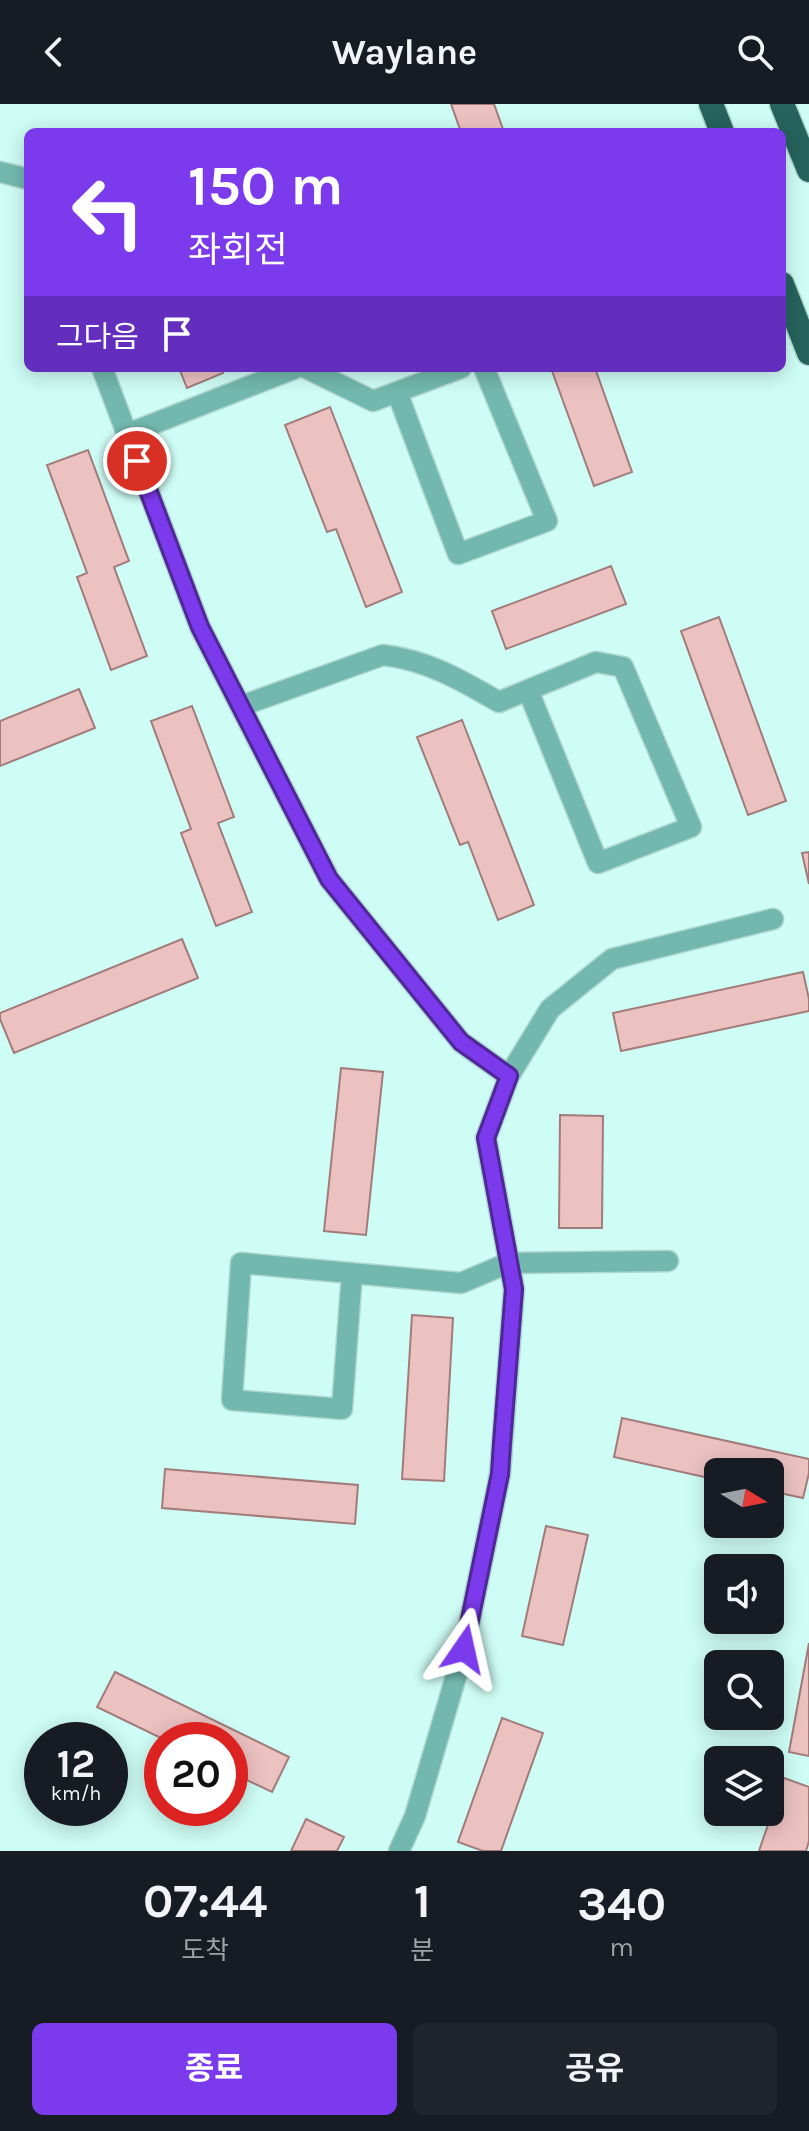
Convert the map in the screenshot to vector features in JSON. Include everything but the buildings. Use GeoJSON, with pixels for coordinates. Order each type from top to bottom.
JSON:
{"type":"FeatureCollection","features":[{"type":"Feature","properties":{"kind":"highway"},"geometry":{"type":"LineString","coordinates":[[711,104],[720,128]]}},
{"type":"Feature","properties":{"kind":"highway"},"geometry":{"type":"LineString","coordinates":[[782,104],[809,170]]}},
{"type":"Feature","properties":{"kind":"highway"},"geometry":{"type":"LineString","coordinates":[[786,294],[809,353]]}},
{"type":"Feature","properties":{"kind":"lane"},"geometry":{"type":"LineString","coordinates":[[0,172],[24,178]]}},
{"type":"Feature","properties":{"kind":"lane"},"geometry":{"type":"LineString","coordinates":[[104,372],[200,627],[329,879],[461,1042],[509,1076]]}},
{"type":"Feature","properties":{"kind":"lane"},"geometry":{"type":"LineString","coordinates":[[127,434],[286,372]]}},
{"type":"Feature","properties":{"kind":"lane"},"geometry":{"type":"LineString","coordinates":[[314,372],[373,401],[450,372]]}},
{"type":"Feature","properties":{"kind":"lane"},"geometry":{"type":"LineString","coordinates":[[397,392],[458,554],[547,521],[486,372]]}},
{"type":"Feature","properties":{"kind":"lane"},"geometry":{"type":"LineString","coordinates":[[241,706],[383,655],[407,658],[451,674],[499,702],[528,690],[596,662],[623,667],[691,827],[598,863],[528,690]]}},
{"type":"Feature","properties":{"kind":"lane"},"geometry":{"type":"LineString","coordinates":[[399,1851],[415,1816],[464,1649],[500,1474],[514,1289],[486,1138],[509,1076],[550,1009],[612,959],[773,919]]}},
{"type":"Feature","properties":{"kind":"lane"},"geometry":{"type":"LineString","coordinates":[[352,1273],[342,1409],[232,1400],[241,1263],[352,1273],[461,1283],[508,1263],[668,1261]]}},
{"type":"Feature","properties":{"kind":"route"},"geometry":{"type":"LineString","coordinates":[[137,461],[200,627],[329,879],[461,1042],[509,1076],[486,1138],[514,1289],[500,1474],[464,1649]]}}]}
